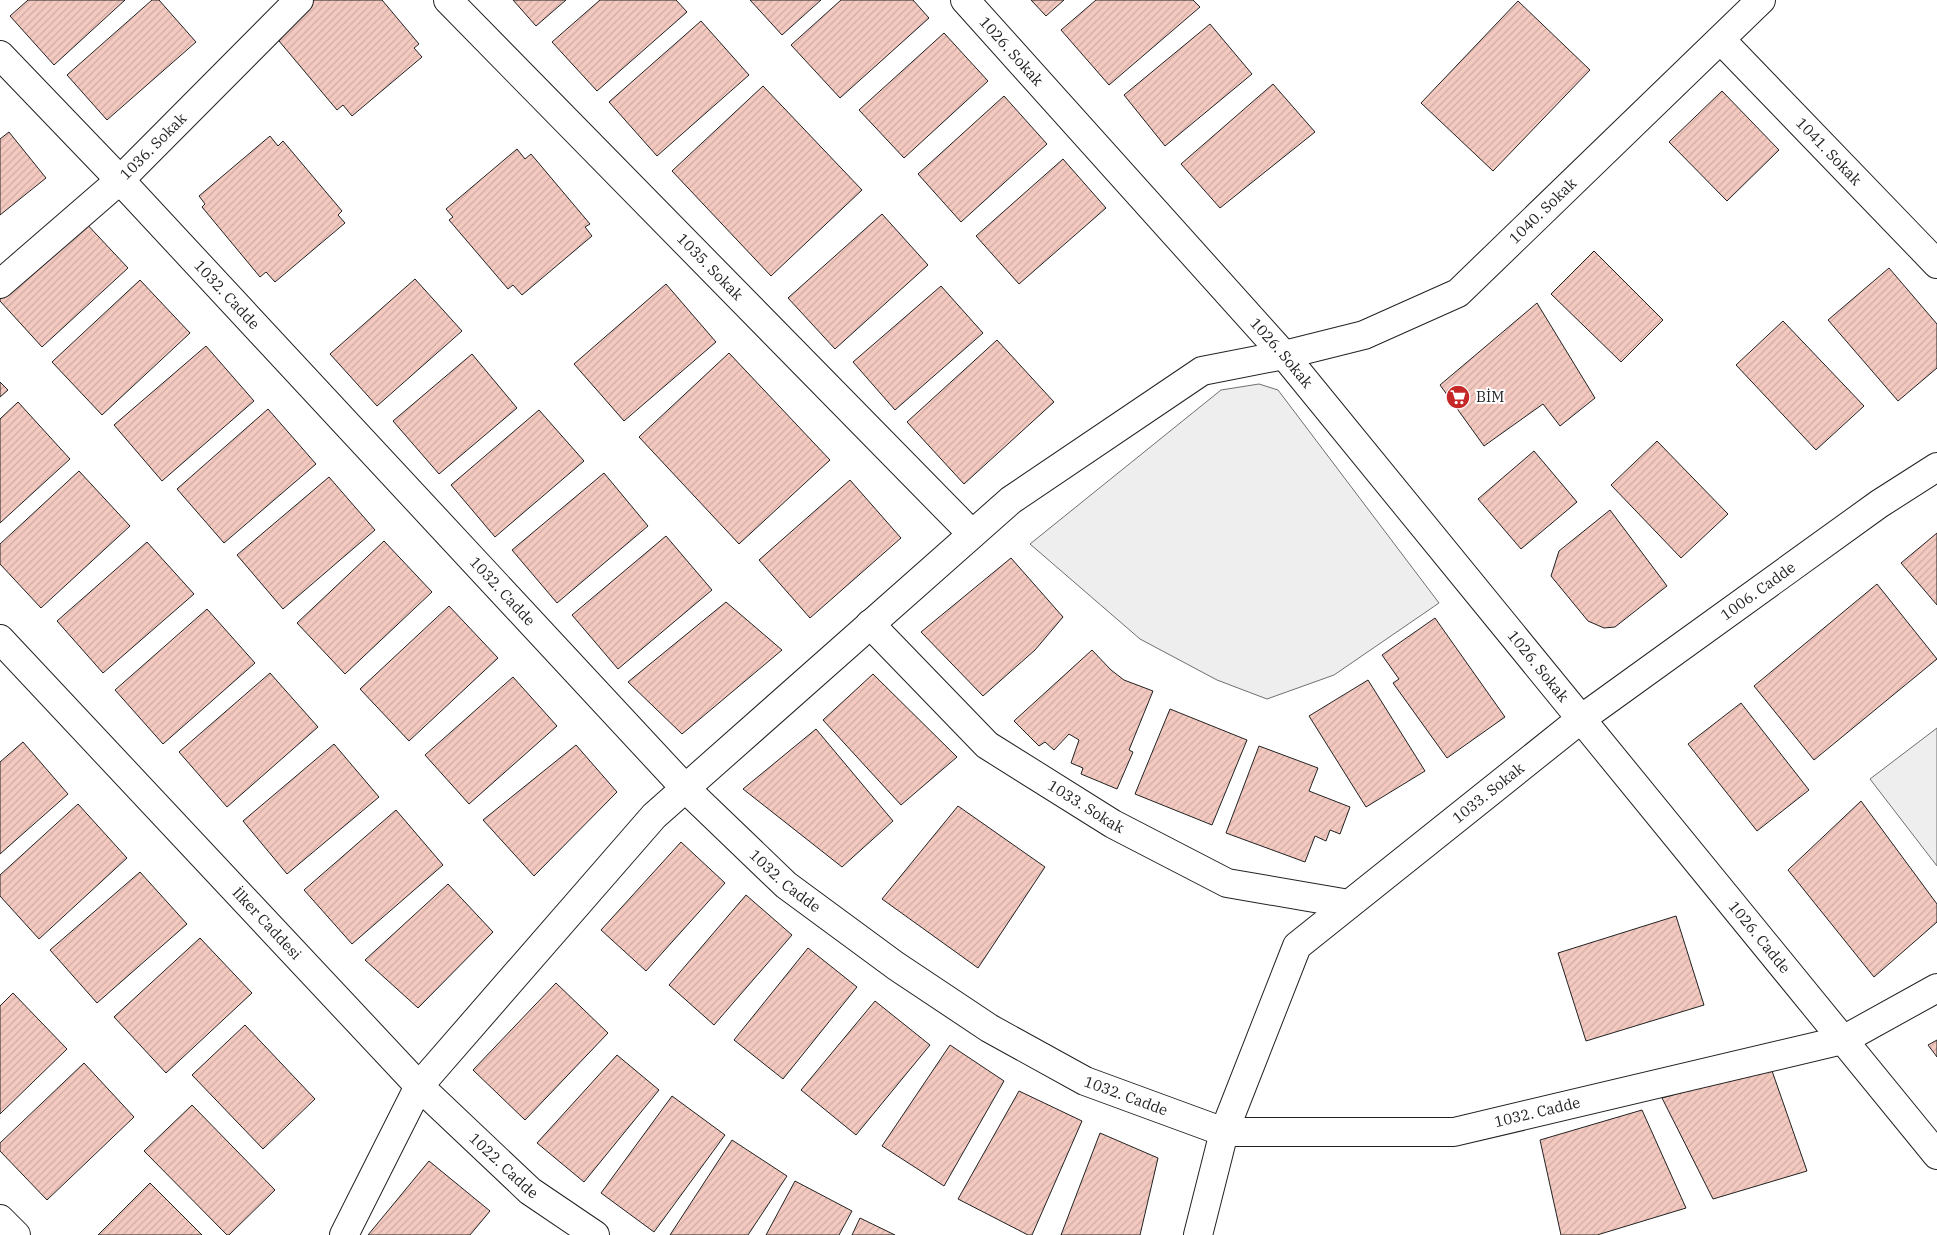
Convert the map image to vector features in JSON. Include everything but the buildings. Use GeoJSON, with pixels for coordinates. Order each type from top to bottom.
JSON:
{"type":"FeatureCollection","features":[{"type":"Feature","properties":{"kind":"street","name":"1036. Sokak"},"geometry":{"type":"LineString","coordinates":[[0,284],[120,180],[299,0]]}},
{"type":"Feature","properties":{"kind":"street","name":"1035. Sokak"},"geometry":{"type":"LineString","coordinates":[[448,0],[972,534]]}},
{"type":"Feature","properties":{"kind":"street","name":"1026. Sokak"},"geometry":{"type":"LineString","coordinates":[[966,0],[1284,354],[1581,719]]}},
{"type":"Feature","properties":{"kind":"street","name":"1040. Sokak"},"geometry":{"type":"LineString","coordinates":[[419,1086],[654,816],[1011,500],[1202,371],[1364,335],[1458,293],[1762,0]]}},
{"type":"Feature","properties":{"kind":"street","name":"1041. Sokak"},"geometry":{"type":"LineString","coordinates":[[1721,40],[1937,264]]}},
{"type":"Feature","properties":{"kind":"street","name":"1032. Cadde"},"geometry":{"type":"LineString","coordinates":[[0,55],[120,180],[685,788],[786,885],[896,966],[989,1028],[1085,1081],[1224,1132],[1454,1132],[1843,1040],[1937,988]]}},
{"type":"Feature","properties":{"kind":"street","name":"1006. Cadde"},"geometry":{"type":"LineString","coordinates":[[1581,719],[1880,504],[1937,467]]}},
{"type":"Feature","properties":{"kind":"street","name":"1033. Sokak"},"geometry":{"type":"LineString","coordinates":[[870,624],[987,745],[1113,824],[1227,883],[1349,904]]}},
{"type":"Feature","properties":{"kind":"street","name":"İlker Caddesi"},"geometry":{"type":"LineString","coordinates":[[0,639],[419,1086]]}},
{"type":"Feature","properties":{"kind":"street","name":"1033. Sokak"},"geometry":{"type":"LineString","coordinates":[[1198,1235],[1224,1132],[1297,946],[1581,719]]}},
{"type":"Feature","properties":{"kind":"street","name":"1026. Cadde"},"geometry":{"type":"LineString","coordinates":[[1581,719],[1937,1155]]}},
{"type":"Feature","properties":{"kind":"street"},"geometry":{"type":"LineString","coordinates":[[344,1235],[419,1086]]}},
{"type":"Feature","properties":{"kind":"street","name":"1022. Cadde"},"geometry":{"type":"LineString","coordinates":[[419,1086],[530,1191],[596,1235]]}},
{"type":"Feature","properties":{"kind":"street"},"geometry":{"type":"LineString","coordinates":[[0,1219],[16,1235]]}},
{"type":"Feature","properties":{"kind":"shaded area"},"geometry":{"type":"Polygon","coordinates":[[[1259,384],[1278,390],[1439,603],[1334,675],[1267,699],[1217,680],[1140,639],[1030,544],[1221,390],[1259,384]]]}},
{"type":"Feature","properties":{"kind":"shaded area"},"geometry":{"type":"Polygon","coordinates":[[[1937,728],[1937,866],[1870,779],[1937,728]]]}},
{"type":"Feature","properties":{"kind":"place","name":"BİM"},"geometry":{"type":"Point","coordinates":[1458,397]}}]}
